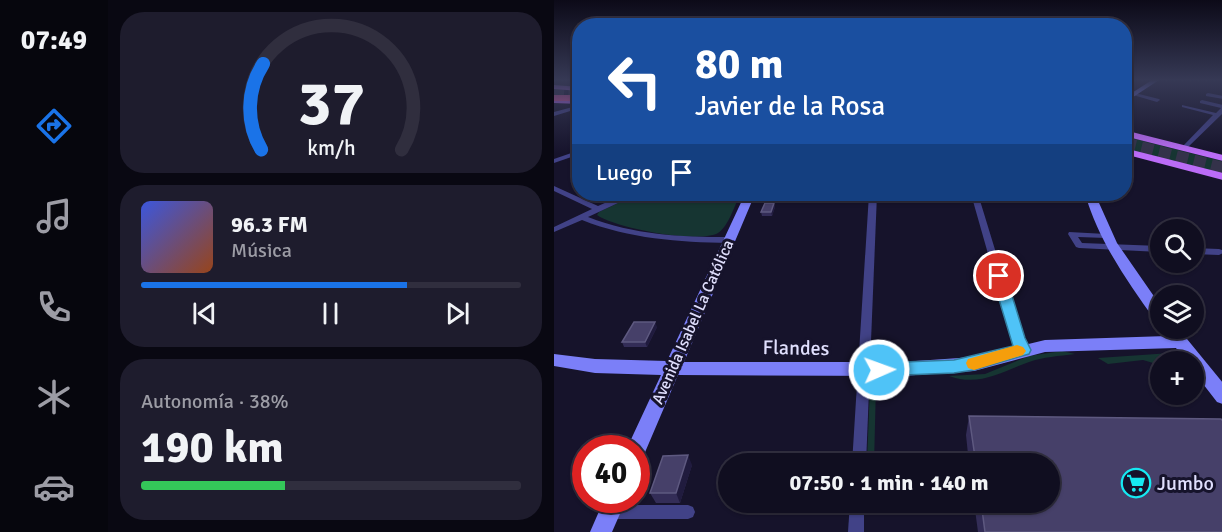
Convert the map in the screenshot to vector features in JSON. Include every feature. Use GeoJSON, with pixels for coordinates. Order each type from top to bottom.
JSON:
{"type":"FeatureCollection","features":[{"type":"Feature","properties":{"kind":"main road"},"geometry":{"type":"LineString","coordinates":[[1132,135],[1223,158]]}},
{"type":"Feature","properties":{"kind":"main road"},"geometry":{"type":"LineString","coordinates":[[1132,153],[1223,177]]}},
{"type":"Feature","properties":{"kind":"street"},"geometry":{"type":"LineString","coordinates":[[1206,105],[1221,115]]}},
{"type":"Feature","properties":{"kind":"street"},"geometry":{"type":"LineString","coordinates":[[1184,106],[1221,115]]}},
{"type":"Feature","properties":{"kind":"street"},"geometry":{"type":"LineString","coordinates":[[554,114],[572,108]]}},
{"type":"Feature","properties":{"kind":"street"},"geometry":{"type":"LineString","coordinates":[[1184,148],[1221,115]]}},
{"type":"Feature","properties":{"kind":"street"},"geometry":{"type":"LineString","coordinates":[[554,161],[572,155]]}},
{"type":"Feature","properties":{"kind":"street"},"geometry":{"type":"LineString","coordinates":[[554,188],[572,197]]}},
{"type":"Feature","properties":{"kind":"street"},"geometry":{"type":"LineString","coordinates":[[581,201],[598,209]]}},
{"type":"Feature","properties":{"kind":"street"},"geometry":{"type":"LineString","coordinates":[[554,230],[615,201]]}},
{"type":"Feature","properties":{"kind":"street","name":"Avenida Isabel La Católica"},"geometry":{"type":"LineString","coordinates":[[643,435],[747,201]]}},
{"type":"Feature","properties":{"kind":"street"},"geometry":{"type":"LineString","coordinates":[[860,453],[872,201]]}},
{"type":"Feature","properties":{"kind":"street"},"geometry":{"type":"LineString","coordinates":[[976,201],[1017,338],[1023,350]]}},
{"type":"Feature","properties":{"kind":"street"},"geometry":{"type":"LineString","coordinates":[[1093,201],[1109,241],[1126,270],[1150,302]]}},
{"type":"Feature","properties":{"kind":"street"},"geometry":{"type":"LineString","coordinates":[[582,217],[611,229],[649,237],[729,240]]}},
{"type":"Feature","properties":{"kind":"street"},"geometry":{"type":"LineString","coordinates":[[1109,241],[1150,247]]}},
{"type":"Feature","properties":{"kind":"street"},"geometry":{"type":"LineString","coordinates":[[1204,251],[1219,252]]}},
{"type":"Feature","properties":{"kind":"street","name":"Flandes"},"geometry":{"type":"LineString","coordinates":[[554,360],[594,366],[673,368],[864,369],[954,366],[1023,350],[1150,337]]}},
{"type":"Feature","properties":{"kind":"street"},"geometry":{"type":"LineString","coordinates":[[1177,339],[1221,392]]}},
{"type":"Feature","properties":{"kind":"street"},"geometry":{"type":"LineString","coordinates":[[609,514],[688,512]]}},
{"type":"Feature","properties":{"kind":"street"},"geometry":{"type":"LineString","coordinates":[[856,532],[857,513]]}},
{"type":"Feature","properties":{"kind":"green space"},"geometry":{"type":"Polygon","coordinates":[[[1132,138],[1222,161],[1222,175],[1132,151],[1132,138]]]}},
{"type":"Feature","properties":{"kind":"green space"},"geometry":{"type":"Polygon","coordinates":[[[622,201],[737,201],[722,230],[708,236],[676,236],[638,229],[607,220],[597,215],[622,201]]]}},
{"type":"Feature","properties":{"kind":"green space"},"geometry":{"type":"Polygon","coordinates":[[[1062,351],[1075,354],[1034,360],[980,379],[970,380],[949,376],[985,374],[1029,356],[1062,351]]]}},
{"type":"Feature","properties":{"kind":"green space"},"geometry":{"type":"Polygon","coordinates":[[[1150,354],[1150,362],[1143,360],[1108,364],[1098,358],[1150,354]]]}},
{"type":"Feature","properties":{"kind":"green space"},"geometry":{"type":"Polygon","coordinates":[[[870,385],[876,385],[874,453],[867,453],[870,385]]]}},
{"type":"Feature","properties":{"kind":"building"},"geometry":{"type":"Polygon","coordinates":[[[765,203],[774,203],[771,212],[761,212],[765,203]]]}},
{"type":"Feature","properties":{"kind":"building"},"geometry":{"type":"Polygon","coordinates":[[[634,322],[655,322],[645,342],[622,342],[634,322]]]}},
{"type":"Feature","properties":{"kind":"building","name":"Jumbo"},"geometry":{"type":"Polygon","coordinates":[[[969,416],[1221,419],[1223,421],[1223,532],[985,532],[982,513],[1060,513],[1060,453],[974,453],[969,416]]]}},
{"type":"Feature","properties":{"kind":"building"},"geometry":{"type":"Polygon","coordinates":[[[688,455],[676,493],[650,493],[663,456],[688,455]]]}},
{"type":"Feature","properties":{"kind":"tunnel"},"geometry":{"type":"LineString","coordinates":[[1132,145],[1223,168]]}},
{"type":"Feature","properties":{"kind":"slow traffic"},"geometry":{"type":"LineString","coordinates":[[974,363],[1017,351]]}},
{"type":"Feature","properties":{"kind":"place","name":"Jumbo"},"geometry":{"type":"Point","coordinates":[1136,483]}},
{"type":"Feature","properties":{"kind":"route"},"geometry":{"type":"LineString","coordinates":[[879,370],[954,366],[1023,350],[1017,338],[999,276]]}}]}
